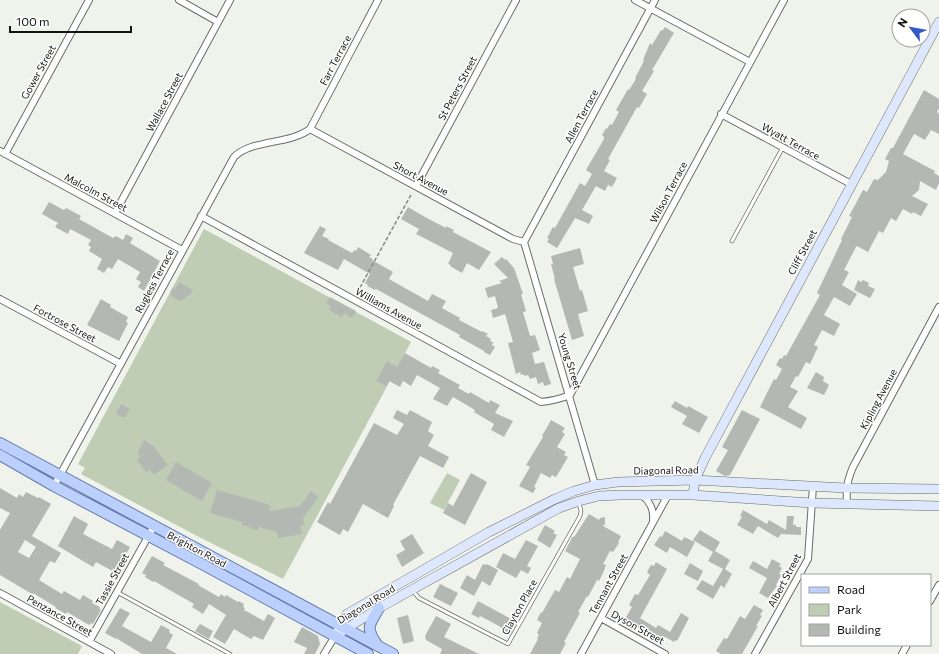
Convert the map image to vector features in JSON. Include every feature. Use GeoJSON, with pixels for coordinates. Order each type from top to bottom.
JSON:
{"type":"FeatureCollection","features":[{"type":"Feature","properties":{"kind":"main road","name":"Cliff Street"},"geometry":{"type":"LineString","coordinates":[[693,495],[695,480],[705,458],[939,22]]}},
{"type":"Feature","properties":{"kind":"main road","name":"Brighton Road"},"geometry":{"type":"LineString","coordinates":[[0,442],[394,654]]}},
{"type":"Feature","properties":{"kind":"main road","name":"Brighton Road"},"geometry":{"type":"LineString","coordinates":[[0,456],[368,654]]}},
{"type":"Feature","properties":{"kind":"main road"},"geometry":{"type":"LineString","coordinates":[[705,458],[704,473],[707,478],[712,481]]}},
{"type":"Feature","properties":{"kind":"main road","name":"Diagonal Road"},"geometry":{"type":"LineString","coordinates":[[343,627],[347,614],[490,532],[555,499],[574,491],[595,485],[618,482],[695,480],[846,488],[939,489]]}},
{"type":"Feature","properties":{"kind":"main road","name":"Diagonal Road"},"geometry":{"type":"LineString","coordinates":[[334,636],[343,627],[559,508],[599,496],[620,494],[693,495],[847,504],[939,506]]}},
{"type":"Feature","properties":{"kind":"main road"},"geometry":{"type":"LineString","coordinates":[[179,552],[183,551],[187,547],[187,544],[184,542]]}},
{"type":"Feature","properties":{"kind":"main road"},"geometry":{"type":"LineString","coordinates":[[202,564],[198,559],[201,553],[205,553]]}},
{"type":"Feature","properties":{"kind":"main road"},"geometry":{"type":"LineString","coordinates":[[378,645],[369,631],[370,623],[379,608]]}},
{"type":"Feature","properties":{"kind":"street","name":"Gower Street"},"geometry":{"type":"LineString","coordinates":[[2,153],[89,0]]}},
{"type":"Feature","properties":{"kind":"street"},"geometry":{"type":"LineString","coordinates":[[179,0],[218,22]]}},
{"type":"Feature","properties":{"kind":"street","name":"Wallace Street"},"geometry":{"type":"LineString","coordinates":[[115,213],[230,0]]}},
{"type":"Feature","properties":{"kind":"street","name":"Farr Terrace"},"geometry":{"type":"LineString","coordinates":[[310,129],[378,0]]}},
{"type":"Feature","properties":{"kind":"street","name":"St Peters Street"},"geometry":{"type":"LineString","coordinates":[[416,186],[516,0]]}},
{"type":"Feature","properties":{"kind":"street"},"geometry":{"type":"LineString","coordinates":[[635,0],[750,62]]}},
{"type":"Feature","properties":{"kind":"street","name":"Allen Terrace"},"geometry":{"type":"LineString","coordinates":[[524,242],[655,0]]}},
{"type":"Feature","properties":{"kind":"street","name":"Wilson Terrace"},"geometry":{"type":"LineString","coordinates":[[570,395],[784,0]]}},
{"type":"Feature","properties":{"kind":"street","name":"Wyatt Terrace"},"geometry":{"type":"LineString","coordinates":[[721,114],[851,184]]}},
{"type":"Feature","properties":{"kind":"street","name":"Short Avenue"},"geometry":{"type":"LineString","coordinates":[[310,129],[513,239],[524,242]]}},
{"type":"Feature","properties":{"kind":"street","name":"Rugless Terrace"},"geometry":{"type":"LineString","coordinates":[[54,486],[230,164],[238,153],[247,149],[296,137],[310,129]]}},
{"type":"Feature","properties":{"kind":"street","name":"Malcolm Street"},"geometry":{"type":"LineString","coordinates":[[2,153],[182,250]]}},
{"type":"Feature","properties":{"kind":"street","name":"Williams Avenue"},"geometry":{"type":"LineString","coordinates":[[201,216],[541,402],[554,401],[570,395]]}},
{"type":"Feature","properties":{"kind":"street","name":"Young Street"},"geometry":{"type":"LineString","coordinates":[[524,242],[570,395],[595,485]]}},
{"type":"Feature","properties":{"kind":"street","name":"Fortrose Street"},"geometry":{"type":"LineString","coordinates":[[0,299],[121,364]]}},
{"type":"Feature","properties":{"kind":"street","name":"Kipling Avenue"},"geometry":{"type":"LineString","coordinates":[[847,504],[846,488],[853,467],[939,307]]}},
{"type":"Feature","properties":{"kind":"street","name":"Albert Street"},"geometry":{"type":"LineString","coordinates":[[755,654],[808,559],[813,486]]}},
{"type":"Feature","properties":{"kind":"street"},"geometry":{"type":"LineString","coordinates":[[641,495],[650,502],[654,513],[653,523]]}},
{"type":"Feature","properties":{"kind":"street","name":"Tennant Street"},"geometry":{"type":"LineString","coordinates":[[581,654],[668,495]]}},
{"type":"Feature","properties":{"kind":"street","name":"Tassie Street"},"geometry":{"type":"LineString","coordinates":[[89,642],[154,526]]}},
{"type":"Feature","properties":{"kind":"street"},"geometry":{"type":"LineString","coordinates":[[936,597],[939,585]]}},
{"type":"Feature","properties":{"kind":"street","name":"Penzance Street"},"geometry":{"type":"LineString","coordinates":[[0,593],[111,654]]}},
{"type":"Feature","properties":{"kind":"street","name":"Dyson Street"},"geometry":{"type":"LineString","coordinates":[[601,618],[665,654]]}},
{"type":"Feature","properties":{"kind":"street"},"geometry":{"type":"LineString","coordinates":[[324,654],[334,636]]}},
{"type":"Feature","properties":{"kind":"lane"},"geometry":{"type":"LineString","coordinates":[[732,241],[783,147]]}},
{"type":"Feature","properties":{"kind":"lane","name":"Clayton Place"},"geometry":{"type":"LineString","coordinates":[[412,590],[419,598],[508,644],[580,516],[581,511],[579,501]]}},
{"type":"Feature","properties":{"kind":"lane"},"geometry":{"type":"LineString","coordinates":[[116,592],[230,654]]}},
{"type":"Feature","properties":{"kind":"path"},"geometry":{"type":"LineString","coordinates":[[354,300],[416,186]]}},
{"type":"Feature","properties":{"kind":"green space"},"geometry":{"type":"Polygon","coordinates":[[[204,229],[411,342],[283,579],[197,536],[81,474],[85,468],[78,464],[204,229]]]}},
{"type":"Feature","properties":{"kind":"green space"},"geometry":{"type":"Polygon","coordinates":[[[447,473],[460,480],[444,510],[430,503],[447,473]]]}},
{"type":"Feature","properties":{"kind":"green space"},"geometry":{"type":"Polygon","coordinates":[[[0,602],[82,646],[78,654],[0,654],[0,602]]]}},
{"type":"Feature","properties":{"kind":"building"},"geometry":{"type":"Polygon","coordinates":[[[665,27],[674,33],[652,70],[654,71],[642,91],[647,94],[639,108],[637,107],[608,159],[610,160],[604,171],[617,178],[612,187],[608,185],[605,191],[596,186],[582,210],[593,216],[589,224],[575,218],[557,248],[547,242],[549,239],[547,238],[553,227],[555,228],[580,183],[585,186],[592,174],[586,170],[604,139],[602,135],[610,124],[612,125],[619,112],[616,110],[628,89],[629,90],[636,79],[635,78],[644,61],[643,60],[650,43],[652,45],[661,30],[662,31],[665,27]]]}},
{"type":"Feature","properties":{"kind":"building"},"geometry":{"type":"Polygon","coordinates":[[[924,90],[939,99],[939,108],[937,112],[939,114],[939,134],[931,130],[925,140],[914,134],[903,154],[935,171],[934,173],[939,176],[939,183],[936,190],[920,181],[919,190],[912,196],[928,204],[921,216],[913,212],[912,214],[903,209],[896,221],[891,218],[883,233],[879,231],[868,252],[857,246],[856,247],[844,270],[849,272],[842,285],[857,294],[850,306],[834,297],[824,315],[840,324],[834,336],[822,330],[814,345],[818,347],[810,364],[806,362],[798,377],[796,376],[790,387],[798,391],[788,407],[807,418],[801,429],[760,407],[774,379],[776,380],[782,369],[776,365],[780,358],[782,359],[784,355],[786,356],[820,295],[817,293],[852,217],[849,216],[863,190],[867,192],[874,179],[878,180],[886,172],[889,161],[885,159],[891,148],[893,148],[924,90]]]}},
{"type":"Feature","properties":{"kind":"building"},"geometry":{"type":"Polygon","coordinates":[[[49,202],[64,210],[66,208],[81,216],[79,219],[113,238],[116,236],[123,240],[126,234],[133,238],[130,243],[160,261],[144,291],[138,287],[141,282],[136,279],[140,272],[118,259],[112,269],[108,267],[104,273],[97,269],[102,259],[89,251],[91,247],[88,245],[91,240],[70,229],[68,234],[55,227],[58,223],[42,214],[49,202]]]}},
{"type":"Feature","properties":{"kind":"building"},"geometry":{"type":"Polygon","coordinates":[[[408,207],[446,228],[446,226],[454,230],[453,232],[491,252],[479,270],[467,263],[462,273],[450,266],[451,265],[448,264],[453,253],[416,234],[419,229],[401,219],[408,207]]]}},
{"type":"Feature","properties":{"kind":"building"},"geometry":{"type":"Polygon","coordinates":[[[320,226],[326,229],[322,236],[329,239],[328,240],[352,253],[354,250],[356,251],[358,247],[371,255],[369,257],[373,259],[372,260],[393,272],[389,279],[428,301],[432,294],[446,301],[442,308],[460,318],[459,320],[488,334],[486,336],[491,339],[490,341],[493,342],[492,345],[495,347],[490,355],[459,337],[460,335],[376,289],[375,290],[367,286],[368,285],[365,283],[370,274],[344,259],[338,270],[304,253],[320,226]]]}},
{"type":"Feature","properties":{"kind":"building"},"geometry":{"type":"Polygon","coordinates":[[[580,248],[584,264],[573,267],[588,311],[578,314],[584,336],[572,340],[554,279],[551,256],[580,248]]]}},
{"type":"Feature","properties":{"kind":"building"},"geometry":{"type":"Polygon","coordinates":[[[502,257],[505,260],[506,259],[514,268],[523,294],[521,294],[526,311],[523,312],[530,336],[535,335],[540,350],[532,353],[535,364],[544,362],[551,384],[544,386],[543,382],[538,384],[536,377],[530,379],[528,375],[521,375],[520,372],[516,374],[508,343],[513,342],[505,314],[493,318],[491,310],[498,308],[495,296],[488,298],[485,288],[502,283],[499,281],[508,278],[494,264],[502,257]]]}},
{"type":"Feature","properties":{"kind":"building"},"geometry":{"type":"Polygon","coordinates":[[[858,280],[861,282],[863,280],[869,283],[868,286],[875,289],[870,298],[854,290],[858,280]]]}},
{"type":"Feature","properties":{"kind":"building"},"geometry":{"type":"Polygon","coordinates":[[[179,282],[193,290],[189,296],[187,295],[184,300],[182,299],[180,301],[171,296],[172,294],[170,293],[173,287],[175,289],[179,282]]]}},
{"type":"Feature","properties":{"kind":"building"},"geometry":{"type":"Polygon","coordinates":[[[330,297],[356,311],[352,318],[344,313],[342,317],[329,310],[331,306],[326,303],[330,297]]]}},
{"type":"Feature","properties":{"kind":"building"},"geometry":{"type":"Polygon","coordinates":[[[101,299],[111,305],[110,307],[128,317],[126,322],[128,323],[119,341],[87,325],[101,299]]]}},
{"type":"Feature","properties":{"kind":"building"},"geometry":{"type":"Polygon","coordinates":[[[405,353],[431,368],[432,366],[440,370],[438,373],[460,385],[458,388],[469,394],[470,392],[489,403],[490,400],[500,405],[495,413],[513,421],[504,437],[491,430],[494,424],[474,412],[475,410],[453,397],[447,406],[433,399],[440,388],[417,375],[411,386],[403,381],[400,387],[389,381],[386,386],[376,381],[387,361],[397,367],[405,353]]]}},
{"type":"Feature","properties":{"kind":"building"},"geometry":{"type":"Polygon","coordinates":[[[816,372],[824,377],[823,381],[829,385],[824,395],[807,388],[816,372]]]}},
{"type":"Feature","properties":{"kind":"building"},"geometry":{"type":"Polygon","coordinates":[[[675,401],[708,417],[699,433],[682,424],[687,416],[671,407],[675,401]]]}},
{"type":"Feature","properties":{"kind":"building"},"geometry":{"type":"Polygon","coordinates":[[[121,404],[130,409],[124,418],[116,414],[121,404]]]}},
{"type":"Feature","properties":{"kind":"building"},"geometry":{"type":"Polygon","coordinates":[[[397,410],[407,415],[410,410],[432,422],[428,431],[434,435],[428,446],[449,457],[443,468],[420,456],[393,505],[394,506],[388,518],[363,504],[348,532],[343,529],[340,535],[317,522],[328,502],[330,504],[374,423],[397,435],[404,424],[393,418],[397,410]]]}},
{"type":"Feature","properties":{"kind":"building"},"geometry":{"type":"Polygon","coordinates":[[[742,410],[760,419],[730,475],[725,476],[716,471],[728,450],[722,447],[742,410]]]}},
{"type":"Feature","properties":{"kind":"building"},"geometry":{"type":"Polygon","coordinates":[[[551,420],[565,428],[562,432],[565,434],[557,447],[566,452],[564,455],[568,457],[556,477],[552,475],[550,478],[541,473],[534,487],[536,488],[533,493],[519,486],[530,467],[526,465],[543,437],[542,436],[551,420]]]}},
{"type":"Feature","properties":{"kind":"building"},"geometry":{"type":"Polygon","coordinates":[[[144,440],[153,446],[168,465],[154,475],[150,470],[146,472],[137,460],[141,456],[137,454],[144,440]]]}},
{"type":"Feature","properties":{"kind":"building"},"geometry":{"type":"Polygon","coordinates":[[[176,462],[212,483],[202,501],[166,480],[176,462]]]}},
{"type":"Feature","properties":{"kind":"building"},"geometry":{"type":"Polygon","coordinates":[[[471,473],[487,482],[465,525],[443,513],[448,503],[453,506],[471,473]]]}},
{"type":"Feature","properties":{"kind":"building"},"geometry":{"type":"Polygon","coordinates":[[[0,488],[17,498],[19,494],[23,497],[26,492],[51,504],[32,536],[61,553],[55,563],[50,561],[39,580],[62,594],[64,591],[80,600],[83,595],[93,601],[92,603],[100,607],[99,608],[101,610],[93,624],[91,623],[89,625],[67,612],[66,614],[33,593],[32,594],[0,575],[0,530],[10,513],[0,508],[0,488]],[[25,540],[18,552],[29,558],[36,547],[25,540]]]}},
{"type":"Feature","properties":{"kind":"building"},"geometry":{"type":"Polygon","coordinates":[[[217,490],[271,505],[269,511],[300,506],[311,491],[318,497],[305,516],[303,515],[304,525],[300,525],[302,534],[278,538],[277,532],[259,527],[258,530],[250,528],[242,525],[242,522],[210,513],[217,490]]]}},
{"type":"Feature","properties":{"kind":"building"},"geometry":{"type":"Polygon","coordinates":[[[743,510],[767,524],[769,520],[786,530],[787,516],[794,516],[793,525],[796,525],[796,527],[801,527],[801,535],[781,534],[778,538],[758,526],[753,534],[737,525],[742,517],[740,516],[743,510]]]}},
{"type":"Feature","properties":{"kind":"building"},"geometry":{"type":"Polygon","coordinates":[[[589,514],[599,520],[600,518],[605,517],[605,524],[603,526],[621,536],[618,542],[619,543],[613,552],[610,551],[603,564],[606,565],[603,573],[599,581],[597,580],[578,612],[580,613],[564,642],[566,643],[560,654],[530,654],[538,639],[537,638],[539,635],[537,633],[542,623],[537,620],[541,612],[542,613],[555,590],[559,592],[567,577],[570,579],[580,559],[565,551],[573,536],[574,537],[589,514]]]}},
{"type":"Feature","properties":{"kind":"building"},"geometry":{"type":"Polygon","coordinates":[[[74,516],[88,524],[83,534],[112,549],[117,540],[130,547],[116,573],[96,562],[93,567],[58,546],[74,516]]]}},
{"type":"Feature","properties":{"kind":"building"},"geometry":{"type":"Polygon","coordinates":[[[545,525],[555,531],[553,533],[557,535],[550,548],[537,540],[545,525]]]}},
{"type":"Feature","properties":{"kind":"building"},"geometry":{"type":"Polygon","coordinates":[[[700,530],[720,542],[715,551],[730,560],[725,569],[732,574],[724,588],[721,585],[713,599],[696,589],[702,580],[713,586],[723,569],[708,561],[713,552],[693,540],[700,530]]]}},
{"type":"Feature","properties":{"kind":"building"},"geometry":{"type":"Polygon","coordinates":[[[665,531],[682,541],[684,537],[695,542],[687,557],[670,547],[667,553],[654,545],[660,536],[662,537],[665,531]]]}},
{"type":"Feature","properties":{"kind":"building"},"geometry":{"type":"Polygon","coordinates":[[[412,534],[424,553],[402,567],[396,555],[405,550],[400,541],[412,534]]]}},
{"type":"Feature","properties":{"kind":"building"},"geometry":{"type":"Polygon","coordinates":[[[526,540],[538,546],[527,566],[531,568],[528,574],[521,570],[516,578],[496,567],[503,553],[515,559],[526,540]]]}},
{"type":"Feature","properties":{"kind":"building"},"geometry":{"type":"Polygon","coordinates":[[[152,556],[165,563],[163,565],[199,584],[198,585],[219,597],[221,594],[225,597],[226,595],[238,602],[239,601],[244,604],[244,610],[264,621],[268,614],[275,618],[263,640],[254,636],[251,639],[234,629],[225,644],[213,637],[226,615],[209,604],[203,614],[192,607],[194,604],[145,577],[146,575],[142,573],[152,556]]]}},
{"type":"Feature","properties":{"kind":"building"},"geometry":{"type":"Polygon","coordinates":[[[772,559],[781,564],[779,566],[782,568],[779,574],[781,575],[776,585],[777,586],[768,598],[759,593],[767,578],[749,568],[753,561],[767,569],[772,559]]]}},
{"type":"Feature","properties":{"kind":"building"},"geometry":{"type":"Polygon","coordinates":[[[656,562],[667,569],[640,618],[656,628],[658,625],[670,632],[681,613],[689,618],[677,641],[675,640],[674,642],[665,637],[664,639],[661,637],[660,639],[656,637],[655,639],[636,628],[635,630],[628,626],[630,622],[625,619],[632,607],[629,605],[635,594],[638,595],[650,575],[647,572],[651,565],[654,566],[656,562]]]}},
{"type":"Feature","properties":{"kind":"building"},"geometry":{"type":"Polygon","coordinates":[[[690,563],[703,571],[698,581],[684,574],[690,563]]]}},
{"type":"Feature","properties":{"kind":"building"},"geometry":{"type":"Polygon","coordinates":[[[483,564],[487,564],[498,570],[490,586],[482,581],[474,596],[460,588],[467,575],[475,580],[483,564]]]}},
{"type":"Feature","properties":{"kind":"building"},"geometry":{"type":"Polygon","coordinates":[[[440,584],[458,593],[451,606],[433,597],[440,584]]]}},
{"type":"Feature","properties":{"kind":"building"},"geometry":{"type":"Polygon","coordinates":[[[478,601],[517,622],[510,635],[502,631],[503,629],[499,626],[480,616],[479,618],[471,614],[478,601]]]}},
{"type":"Feature","properties":{"kind":"building"},"geometry":{"type":"Polygon","coordinates":[[[754,605],[763,610],[760,615],[762,616],[742,654],[721,654],[716,651],[724,638],[727,639],[740,616],[745,619],[754,605]]]}},
{"type":"Feature","properties":{"kind":"building"},"geometry":{"type":"Polygon","coordinates":[[[120,608],[130,613],[122,626],[151,642],[161,625],[170,630],[169,632],[173,635],[166,648],[177,654],[142,654],[105,633],[120,608]]]}},
{"type":"Feature","properties":{"kind":"building"},"geometry":{"type":"Polygon","coordinates":[[[408,615],[414,641],[403,644],[397,618],[408,615]]]}},
{"type":"Feature","properties":{"kind":"building"},"geometry":{"type":"Polygon","coordinates":[[[436,616],[451,624],[444,637],[479,654],[440,654],[442,649],[426,640],[425,636],[436,616]]]}},
{"type":"Feature","properties":{"kind":"building"},"geometry":{"type":"Polygon","coordinates":[[[200,624],[213,631],[209,639],[195,631],[200,624]]]}},
{"type":"Feature","properties":{"kind":"building"},"geometry":{"type":"Polygon","coordinates":[[[302,627],[318,636],[320,644],[315,654],[304,654],[307,648],[294,642],[302,627]]]}}]}
